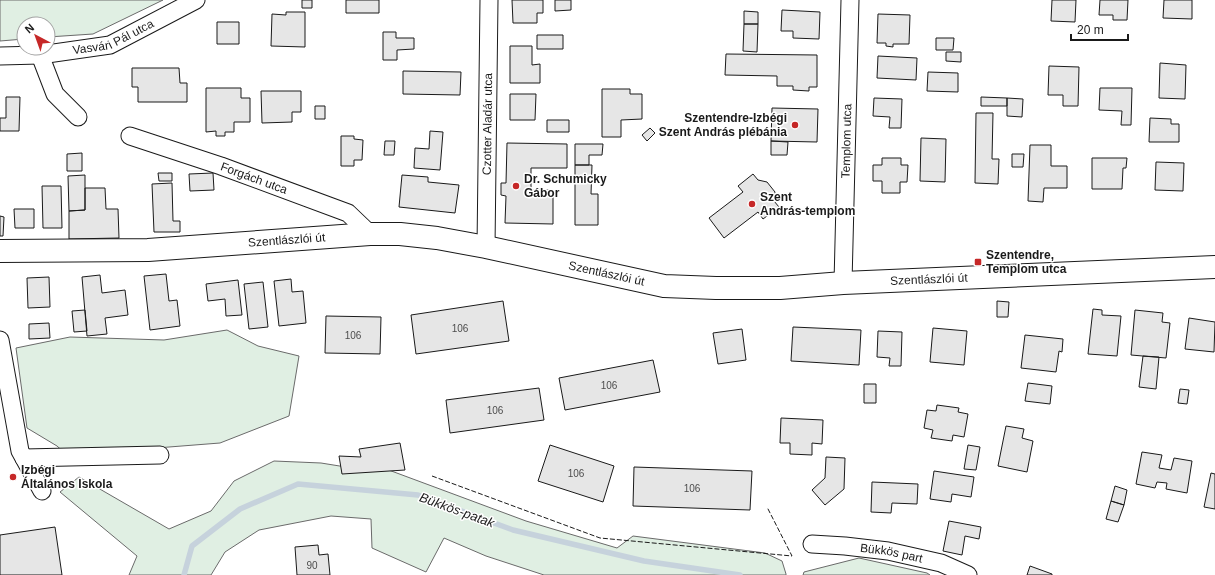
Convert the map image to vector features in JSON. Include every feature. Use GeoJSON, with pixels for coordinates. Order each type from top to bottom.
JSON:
{"type":"FeatureCollection","features":[{"type":"Feature","properties":{"kind":"main road","name":"Szentlászlói út"},"geometry":{"type":"LineString","coordinates":[[0,251],[148,250],[370,234],[400,234],[437,238],[486,247],[664,286],[716,288],[780,288],[843,283],[1215,267]]}},
{"type":"Feature","properties":{"kind":"street","name":"Vasvári Pál utca"},"geometry":{"type":"LineString","coordinates":[[56,53],[110,45],[196,0]]}},
{"type":"Feature","properties":{"kind":"street","name":"Czotter Aladár utca"},"geometry":{"type":"LineString","coordinates":[[486,247],[489,0]]}},
{"type":"Feature","properties":{"kind":"street","name":"Templom utca"},"geometry":{"type":"LineString","coordinates":[[843,283],[850,0]]}},
{"type":"Feature","properties":{"kind":"street","name":"Vasvári Pál utca"},"geometry":{"type":"LineString","coordinates":[[0,56],[16,56]]}},
{"type":"Feature","properties":{"kind":"street"},"geometry":{"type":"LineString","coordinates":[[40,56],[55,94],[78,117]]}},
{"type":"Feature","properties":{"kind":"street","name":"Forgách utca"},"geometry":{"type":"LineString","coordinates":[[130,136],[221,166],[348,213],[370,234]]}},
{"type":"Feature","properties":{"kind":"street"},"geometry":{"type":"LineString","coordinates":[[0,340],[20,451],[42,490]]}},
{"type":"Feature","properties":{"kind":"street"},"geometry":{"type":"LineString","coordinates":[[24,458],[160,455]]}},
{"type":"Feature","properties":{"kind":"street","name":"Bükkös part"},"geometry":{"type":"LineString","coordinates":[[812,544],[888,551],[942,563],[968,575]]}},
{"type":"Feature","properties":{"kind":"green space"},"geometry":{"type":"Polygon","coordinates":[[[0,0],[163,0],[93,34],[56,36],[56,16],[16,16],[16,40],[0,41],[0,0]]]}},
{"type":"Feature","properties":{"kind":"green space"},"geometry":{"type":"Polygon","coordinates":[[[227,330],[258,346],[299,356],[289,416],[220,443],[67,455],[57,446],[27,428],[16,348],[70,337],[164,340],[227,330]]]}},
{"type":"Feature","properties":{"kind":"green space"},"geometry":{"type":"Polygon","coordinates":[[[274,461],[321,463],[352,468],[386,469],[526,521],[617,548],[633,536],[765,553],[782,561],[786,575],[544,575],[486,556],[444,538],[426,572],[372,548],[371,519],[331,516],[259,530],[225,552],[211,575],[129,575],[137,556],[60,492],[79,477],[169,529],[211,511],[234,481],[274,461]]]}},
{"type":"Feature","properties":{"kind":"green space"},"geometry":{"type":"Polygon","coordinates":[[[859,558],[927,573],[930,575],[803,575],[804,572],[859,558]]]}},
{"type":"Feature","properties":{"kind":"building"},"geometry":{"type":"Polygon","coordinates":[[[302,0],[312,0],[312,8],[302,8],[302,0]]]}},
{"type":"Feature","properties":{"kind":"building"},"geometry":{"type":"Polygon","coordinates":[[[346,0],[379,0],[379,13],[346,13],[346,0]]]}},
{"type":"Feature","properties":{"kind":"building"},"geometry":{"type":"Polygon","coordinates":[[[512,0],[543,0],[543,13],[537,13],[537,23],[513,23],[512,0]]]}},
{"type":"Feature","properties":{"kind":"building"},"geometry":{"type":"Polygon","coordinates":[[[555,0],[571,0],[571,10],[555,11],[555,0]]]}},
{"type":"Feature","properties":{"kind":"building"},"geometry":{"type":"Polygon","coordinates":[[[1052,0],[1076,0],[1075,22],[1051,21],[1052,0]]]}},
{"type":"Feature","properties":{"kind":"building"},"geometry":{"type":"Polygon","coordinates":[[[1100,0],[1128,0],[1127,20],[1113,20],[1113,15],[1099,15],[1100,0]]]}},
{"type":"Feature","properties":{"kind":"building"},"geometry":{"type":"Polygon","coordinates":[[[1164,0],[1192,0],[1192,19],[1163,18],[1164,0]]]}},
{"type":"Feature","properties":{"kind":"building"},"geometry":{"type":"Polygon","coordinates":[[[782,10],[820,12],[819,39],[793,38],[793,31],[781,31],[782,10]]]}},
{"type":"Feature","properties":{"kind":"building"},"geometry":{"type":"Polygon","coordinates":[[[744,11],[758,12],[758,24],[744,24],[744,11]]]}},
{"type":"Feature","properties":{"kind":"building"},"geometry":{"type":"Polygon","coordinates":[[[286,12],[305,12],[305,47],[271,46],[272,14],[286,15],[286,12]]]}},
{"type":"Feature","properties":{"kind":"building"},"geometry":{"type":"Polygon","coordinates":[[[878,14],[910,15],[909,44],[893,44],[893,47],[886,46],[886,43],[877,43],[878,14]]]}},
{"type":"Feature","properties":{"kind":"building"},"geometry":{"type":"Polygon","coordinates":[[[217,22],[239,22],[239,44],[217,44],[217,22]]]}},
{"type":"Feature","properties":{"kind":"building"},"geometry":{"type":"Polygon","coordinates":[[[744,24],[758,24],[757,52],[743,51],[744,24]]]}},
{"type":"Feature","properties":{"kind":"building"},"geometry":{"type":"Polygon","coordinates":[[[383,32],[396,32],[396,38],[414,38],[414,49],[397,50],[397,60],[383,60],[383,32]]]}},
{"type":"Feature","properties":{"kind":"building"},"geometry":{"type":"Polygon","coordinates":[[[537,35],[563,35],[563,49],[537,49],[537,35]]]}},
{"type":"Feature","properties":{"kind":"building"},"geometry":{"type":"Polygon","coordinates":[[[936,38],[954,38],[953,50],[936,50],[936,38]]]}},
{"type":"Feature","properties":{"kind":"building"},"geometry":{"type":"Polygon","coordinates":[[[510,46],[532,46],[532,65],[540,64],[540,83],[510,83],[510,46]]]}},
{"type":"Feature","properties":{"kind":"building"},"geometry":{"type":"Polygon","coordinates":[[[946,52],[961,52],[961,62],[946,61],[946,52]]]}},
{"type":"Feature","properties":{"kind":"building"},"geometry":{"type":"Polygon","coordinates":[[[726,54],[817,55],[817,87],[809,87],[809,91],[793,90],[793,86],[777,86],[777,76],[725,75],[726,54]]]}},
{"type":"Feature","properties":{"kind":"building"},"geometry":{"type":"Polygon","coordinates":[[[878,56],[917,58],[916,80],[877,78],[878,56]]]}},
{"type":"Feature","properties":{"kind":"building"},"geometry":{"type":"Polygon","coordinates":[[[1160,63],[1186,65],[1185,99],[1159,98],[1160,63]]]}},
{"type":"Feature","properties":{"kind":"building"},"geometry":{"type":"Polygon","coordinates":[[[1049,66],[1079,67],[1078,106],[1063,106],[1063,95],[1048,95],[1049,66]]]}},
{"type":"Feature","properties":{"kind":"building"},"geometry":{"type":"Polygon","coordinates":[[[132,68],[179,68],[180,83],[187,83],[187,102],[138,102],[138,87],[132,87],[132,68]]]}},
{"type":"Feature","properties":{"kind":"building"},"geometry":{"type":"Polygon","coordinates":[[[403,71],[461,72],[460,95],[403,94],[403,71]]]}},
{"type":"Feature","properties":{"kind":"building"},"geometry":{"type":"Polygon","coordinates":[[[928,72],[958,73],[958,92],[927,91],[928,72]]]}},
{"type":"Feature","properties":{"kind":"building"},"geometry":{"type":"Polygon","coordinates":[[[206,88],[241,88],[241,98],[250,98],[250,122],[234,122],[234,132],[225,132],[225,136],[216,136],[216,131],[206,132],[206,88]]]}},
{"type":"Feature","properties":{"kind":"building"},"geometry":{"type":"Polygon","coordinates":[[[1100,88],[1132,88],[1131,125],[1121,125],[1122,111],[1099,110],[1100,88]]]}},
{"type":"Feature","properties":{"kind":"building"},"geometry":{"type":"Polygon","coordinates":[[[602,89],[630,89],[630,94],[642,94],[642,119],[621,120],[621,137],[602,137],[602,89]]]}},
{"type":"Feature","properties":{"kind":"building"},"geometry":{"type":"Polygon","coordinates":[[[261,91],[301,91],[301,112],[292,112],[292,122],[262,123],[261,91]]]}},
{"type":"Feature","properties":{"kind":"building"},"geometry":{"type":"Polygon","coordinates":[[[510,94],[536,94],[535,120],[510,120],[510,94]]]}},
{"type":"Feature","properties":{"kind":"building"},"geometry":{"type":"Polygon","coordinates":[[[6,97],[20,97],[19,131],[0,131],[0,118],[6,118],[6,97]]]}},
{"type":"Feature","properties":{"kind":"building"},"geometry":{"type":"Polygon","coordinates":[[[981,97],[1007,98],[1007,106],[981,106],[981,97]]]}},
{"type":"Feature","properties":{"kind":"building"},"geometry":{"type":"Polygon","coordinates":[[[874,98],[902,99],[901,128],[889,128],[890,117],[873,116],[874,98]]]}},
{"type":"Feature","properties":{"kind":"building"},"geometry":{"type":"Polygon","coordinates":[[[1007,98],[1023,99],[1022,117],[1007,116],[1007,98]]]}},
{"type":"Feature","properties":{"kind":"building"},"geometry":{"type":"Polygon","coordinates":[[[315,106],[325,106],[325,119],[315,119],[315,106]]]}},
{"type":"Feature","properties":{"kind":"building","name":"Szentendre-Izbégi Szent András plébánia"},"geometry":{"type":"Polygon","coordinates":[[[772,108],[818,109],[817,142],[771,141],[772,108]]]}},
{"type":"Feature","properties":{"kind":"building"},"geometry":{"type":"Polygon","coordinates":[[[976,113],[993,113],[992,159],[999,159],[998,184],[975,183],[976,113]]]}},
{"type":"Feature","properties":{"kind":"building"},"geometry":{"type":"Polygon","coordinates":[[[1150,118],[1171,119],[1171,124],[1179,124],[1179,142],[1149,142],[1150,118]]]}},
{"type":"Feature","properties":{"kind":"building"},"geometry":{"type":"Polygon","coordinates":[[[547,120],[569,120],[569,132],[547,132],[547,120]]]}},
{"type":"Feature","properties":{"kind":"building"},"geometry":{"type":"Polygon","coordinates":[[[650,128],[655,133],[647,141],[642,135],[650,128]]]}},
{"type":"Feature","properties":{"kind":"building"},"geometry":{"type":"Polygon","coordinates":[[[430,131],[443,132],[440,170],[414,168],[415,148],[429,149],[430,131]]]}},
{"type":"Feature","properties":{"kind":"building"},"geometry":{"type":"Polygon","coordinates":[[[341,136],[354,136],[354,139],[363,140],[362,160],[354,160],[354,166],[341,166],[341,136]]]}},
{"type":"Feature","properties":{"kind":"building"},"geometry":{"type":"Polygon","coordinates":[[[921,138],[946,139],[945,182],[920,181],[921,138]]]}},
{"type":"Feature","properties":{"kind":"building"},"geometry":{"type":"Polygon","coordinates":[[[385,141],[395,141],[394,155],[384,155],[385,141]]]}},
{"type":"Feature","properties":{"kind":"building"},"geometry":{"type":"Polygon","coordinates":[[[771,141],[788,142],[787,155],[771,155],[771,141]]]}},
{"type":"Feature","properties":{"kind":"building","name":"Dr. Schumicky Gábor"},"geometry":{"type":"Polygon","coordinates":[[[507,143],[567,144],[567,168],[531,168],[531,190],[553,190],[553,224],[505,223],[506,196],[501,195],[501,183],[506,183],[507,143]]]}},
{"type":"Feature","properties":{"kind":"building"},"geometry":{"type":"Polygon","coordinates":[[[575,144],[603,144],[602,155],[589,155],[589,165],[575,165],[575,144]]]}},
{"type":"Feature","properties":{"kind":"building"},"geometry":{"type":"Polygon","coordinates":[[[1030,145],[1051,145],[1051,166],[1067,166],[1067,188],[1044,188],[1043,202],[1028,201],[1030,145]]]}},
{"type":"Feature","properties":{"kind":"building"},"geometry":{"type":"Polygon","coordinates":[[[82,153],[82,171],[67,171],[67,154],[82,153]]]}},
{"type":"Feature","properties":{"kind":"building"},"geometry":{"type":"Polygon","coordinates":[[[1012,154],[1024,154],[1023,167],[1012,167],[1012,154]]]}},
{"type":"Feature","properties":{"kind":"building"},"geometry":{"type":"Polygon","coordinates":[[[882,158],[901,158],[901,165],[908,165],[907,182],[900,182],[900,193],[882,193],[882,181],[873,181],[873,165],[882,165],[882,158]]]}},
{"type":"Feature","properties":{"kind":"building"},"geometry":{"type":"Polygon","coordinates":[[[1092,158],[1127,158],[1126,168],[1123,168],[1122,189],[1092,189],[1092,158]]]}},
{"type":"Feature","properties":{"kind":"building"},"geometry":{"type":"Polygon","coordinates":[[[1156,162],[1184,163],[1183,191],[1155,190],[1156,162]]]}},
{"type":"Feature","properties":{"kind":"building"},"geometry":{"type":"Polygon","coordinates":[[[575,165],[592,165],[591,194],[598,194],[598,225],[575,225],[575,165]]]}},
{"type":"Feature","properties":{"kind":"building"},"geometry":{"type":"Polygon","coordinates":[[[158,173],[172,173],[172,181],[159,181],[158,173]]]}},
{"type":"Feature","properties":{"kind":"building"},"geometry":{"type":"Polygon","coordinates":[[[213,173],[214,190],[190,191],[189,174],[213,173]]]}},
{"type":"Feature","properties":{"kind":"building","name":"Szent András-templom"},"geometry":{"type":"Polygon","coordinates":[[[753,174],[758,180],[767,182],[775,192],[774,201],[779,207],[763,219],[758,212],[724,238],[709,218],[743,192],[738,186],[753,174]]]}},
{"type":"Feature","properties":{"kind":"building"},"geometry":{"type":"Polygon","coordinates":[[[85,175],[85,210],[69,211],[68,176],[85,175]]]}},
{"type":"Feature","properties":{"kind":"building"},"geometry":{"type":"Polygon","coordinates":[[[402,175],[428,177],[428,182],[459,185],[455,213],[399,207],[402,175]]]}},
{"type":"Feature","properties":{"kind":"building"},"geometry":{"type":"Polygon","coordinates":[[[172,183],[173,221],[180,221],[180,232],[154,232],[152,184],[172,183]]]}},
{"type":"Feature","properties":{"kind":"building"},"geometry":{"type":"Polygon","coordinates":[[[42,186],[61,186],[62,228],[43,228],[42,186]]]}},
{"type":"Feature","properties":{"kind":"building"},"geometry":{"type":"Polygon","coordinates":[[[85,188],[105,188],[106,209],[118,209],[119,238],[69,239],[69,211],[85,210],[85,188]]]}},
{"type":"Feature","properties":{"kind":"building"},"geometry":{"type":"Polygon","coordinates":[[[14,209],[34,209],[34,228],[15,228],[14,209]]]}},
{"type":"Feature","properties":{"kind":"building"},"geometry":{"type":"Polygon","coordinates":[[[0,216],[4,217],[3,236],[0,236],[0,216]]]}},
{"type":"Feature","properties":{"kind":"building"},"geometry":{"type":"Polygon","coordinates":[[[166,274],[169,301],[177,300],[180,326],[150,330],[144,276],[166,274]]]}},
{"type":"Feature","properties":{"kind":"building"},"geometry":{"type":"Polygon","coordinates":[[[100,275],[102,293],[125,290],[128,315],[105,318],[107,334],[87,336],[82,277],[100,275]]]}},
{"type":"Feature","properties":{"kind":"building"},"geometry":{"type":"Polygon","coordinates":[[[49,277],[50,307],[28,308],[27,278],[49,277]]]}},
{"type":"Feature","properties":{"kind":"building"},"geometry":{"type":"Polygon","coordinates":[[[291,279],[292,292],[303,291],[306,323],[279,326],[274,281],[291,279]]]}},
{"type":"Feature","properties":{"kind":"building"},"geometry":{"type":"Polygon","coordinates":[[[238,280],[242,315],[226,316],[225,299],[208,301],[206,284],[238,280]]]}},
{"type":"Feature","properties":{"kind":"building"},"geometry":{"type":"Polygon","coordinates":[[[263,282],[268,327],[249,329],[244,284],[263,282]]]}},
{"type":"Feature","properties":{"kind":"building"},"geometry":{"type":"Polygon","coordinates":[[[503,301],[509,341],[416,354],[411,315],[503,301]]]}},
{"type":"Feature","properties":{"kind":"building"},"geometry":{"type":"Polygon","coordinates":[[[997,301],[1009,302],[1008,317],[997,317],[997,301]]]}},
{"type":"Feature","properties":{"kind":"building"},"geometry":{"type":"Polygon","coordinates":[[[1093,309],[1102,310],[1102,315],[1121,316],[1117,356],[1088,354],[1093,309]]]}},
{"type":"Feature","properties":{"kind":"building"},"geometry":{"type":"Polygon","coordinates":[[[85,310],[87,331],[74,332],[72,311],[85,310]]]}},
{"type":"Feature","properties":{"kind":"building"},"geometry":{"type":"Polygon","coordinates":[[[1135,310],[1163,313],[1162,322],[1170,323],[1166,358],[1131,355],[1135,310]]]}},
{"type":"Feature","properties":{"kind":"building"},"geometry":{"type":"Polygon","coordinates":[[[326,316],[381,317],[380,354],[325,353],[326,316]]]}},
{"type":"Feature","properties":{"kind":"building"},"geometry":{"type":"Polygon","coordinates":[[[1189,318],[1215,322],[1214,352],[1185,349],[1189,318]]]}},
{"type":"Feature","properties":{"kind":"building"},"geometry":{"type":"Polygon","coordinates":[[[49,323],[50,338],[29,339],[29,324],[49,323]]]}},
{"type":"Feature","properties":{"kind":"building"},"geometry":{"type":"Polygon","coordinates":[[[793,327],[861,330],[859,365],[791,361],[793,327]]]}},
{"type":"Feature","properties":{"kind":"building"},"geometry":{"type":"Polygon","coordinates":[[[933,328],[967,331],[964,365],[930,362],[933,328]]]}},
{"type":"Feature","properties":{"kind":"building"},"geometry":{"type":"Polygon","coordinates":[[[742,329],[746,360],[718,364],[713,333],[742,329]]]}},
{"type":"Feature","properties":{"kind":"building"},"geometry":{"type":"Polygon","coordinates":[[[878,331],[902,332],[901,366],[889,366],[890,358],[877,357],[878,331]]]}},
{"type":"Feature","properties":{"kind":"building"},"geometry":{"type":"Polygon","coordinates":[[[1025,335],[1063,339],[1062,352],[1059,351],[1056,372],[1021,368],[1025,335]]]}},
{"type":"Feature","properties":{"kind":"building"},"geometry":{"type":"Polygon","coordinates":[[[1143,356],[1159,357],[1156,389],[1139,387],[1143,356]]]}},
{"type":"Feature","properties":{"kind":"building"},"geometry":{"type":"Polygon","coordinates":[[[653,360],[660,392],[565,410],[559,378],[653,360]]]}},
{"type":"Feature","properties":{"kind":"building"},"geometry":{"type":"Polygon","coordinates":[[[1028,383],[1052,386],[1050,404],[1025,401],[1028,383]]]}},
{"type":"Feature","properties":{"kind":"building"},"geometry":{"type":"Polygon","coordinates":[[[864,384],[876,384],[876,403],[864,403],[864,384]]]}},
{"type":"Feature","properties":{"kind":"building"},"geometry":{"type":"Polygon","coordinates":[[[539,388],[544,420],[450,433],[446,400],[539,388]]]}},
{"type":"Feature","properties":{"kind":"building"},"geometry":{"type":"Polygon","coordinates":[[[1180,389],[1189,390],[1187,404],[1178,403],[1180,389]]]}},
{"type":"Feature","properties":{"kind":"building"},"geometry":{"type":"Polygon","coordinates":[[[937,405],[959,408],[958,412],[968,414],[964,437],[953,435],[952,441],[931,438],[933,430],[924,428],[927,410],[936,411],[937,405]]]}},
{"type":"Feature","properties":{"kind":"building"},"geometry":{"type":"Polygon","coordinates":[[[781,418],[823,420],[822,444],[812,443],[812,455],[790,454],[790,443],[780,443],[781,418]]]}},
{"type":"Feature","properties":{"kind":"building"},"geometry":{"type":"Polygon","coordinates":[[[1006,426],[1024,429],[1022,438],[1033,441],[1027,472],[998,466],[1006,426]]]}},
{"type":"Feature","properties":{"kind":"building"},"geometry":{"type":"Polygon","coordinates":[[[400,443],[405,470],[342,474],[339,456],[361,457],[359,449],[400,443]]]}},
{"type":"Feature","properties":{"kind":"building"},"geometry":{"type":"Polygon","coordinates":[[[550,445],[614,466],[603,502],[538,481],[550,445]]]}},
{"type":"Feature","properties":{"kind":"building"},"geometry":{"type":"Polygon","coordinates":[[[968,445],[980,447],[976,470],[964,469],[968,445]]]}},
{"type":"Feature","properties":{"kind":"building"},"geometry":{"type":"Polygon","coordinates":[[[1142,452],[1162,455],[1159,468],[1171,470],[1174,458],[1192,461],[1187,493],[1166,489],[1167,483],[1157,482],[1155,488],[1136,484],[1142,452]]]}},
{"type":"Feature","properties":{"kind":"building"},"geometry":{"type":"Polygon","coordinates":[[[826,457],[845,458],[844,489],[825,505],[812,490],[825,478],[826,457]]]}},
{"type":"Feature","properties":{"kind":"building"},"geometry":{"type":"Polygon","coordinates":[[[634,467],[752,471],[750,510],[633,506],[634,467]]]}},
{"type":"Feature","properties":{"kind":"building"},"geometry":{"type":"Polygon","coordinates":[[[934,471],[974,477],[971,497],[952,494],[951,502],[930,499],[934,471]]]}},
{"type":"Feature","properties":{"kind":"building"},"geometry":{"type":"Polygon","coordinates":[[[1211,473],[1215,474],[1215,509],[1204,507],[1211,473]]]}},
{"type":"Feature","properties":{"kind":"building"},"geometry":{"type":"Polygon","coordinates":[[[872,482],[918,484],[917,504],[892,503],[891,513],[871,512],[872,482]]]}},
{"type":"Feature","properties":{"kind":"building"},"geometry":{"type":"Polygon","coordinates":[[[1115,486],[1127,490],[1124,505],[1111,501],[1115,486]]]}},
{"type":"Feature","properties":{"kind":"building"},"geometry":{"type":"Polygon","coordinates":[[[1111,501],[1124,505],[1118,522],[1106,519],[1111,501]]]}},
{"type":"Feature","properties":{"kind":"building"},"geometry":{"type":"Polygon","coordinates":[[[949,521],[981,527],[979,539],[965,536],[962,555],[943,551],[949,521]]]}},
{"type":"Feature","properties":{"kind":"building"},"geometry":{"type":"Polygon","coordinates":[[[55,527],[62,575],[0,575],[0,535],[55,527]]]}},
{"type":"Feature","properties":{"kind":"building"},"geometry":{"type":"Polygon","coordinates":[[[318,545],[319,555],[328,554],[330,575],[297,575],[295,547],[318,545]]]}},
{"type":"Feature","properties":{"kind":"building"},"geometry":{"type":"Polygon","coordinates":[[[1030,566],[1052,574],[1052,575],[1027,575],[1030,566]]]}},
{"type":"Feature","properties":{"kind":"waterway","name":"Bükkös-patak"},"geometry":{"type":"LineString","coordinates":[[184,575],[192,546],[240,509],[298,484],[418,495],[513,530],[644,561],[740,575]]}},
{"type":"Feature","properties":{"kind":"fence"},"geometry":{"type":"LineString","coordinates":[[432,476],[600,538],[792,556],[767,507]]}},
{"type":"Feature","properties":{"kind":"place","name":"Szentendre-Izbégi Szent András plébánia"},"geometry":{"type":"Point","coordinates":[795,125]}},
{"type":"Feature","properties":{"kind":"place","name":"Dr. Schumicky Gábor"},"geometry":{"type":"Point","coordinates":[516,186]}},
{"type":"Feature","properties":{"kind":"place","name":"Szent András-templom"},"geometry":{"type":"Point","coordinates":[752,204]}},
{"type":"Feature","properties":{"kind":"place","name":"Szentendre, Templom utca"},"geometry":{"type":"Point","coordinates":[978,262]}},
{"type":"Feature","properties":{"kind":"place","name":"Izbégi Általános Iskola"},"geometry":{"type":"Point","coordinates":[13,477]}}]}
